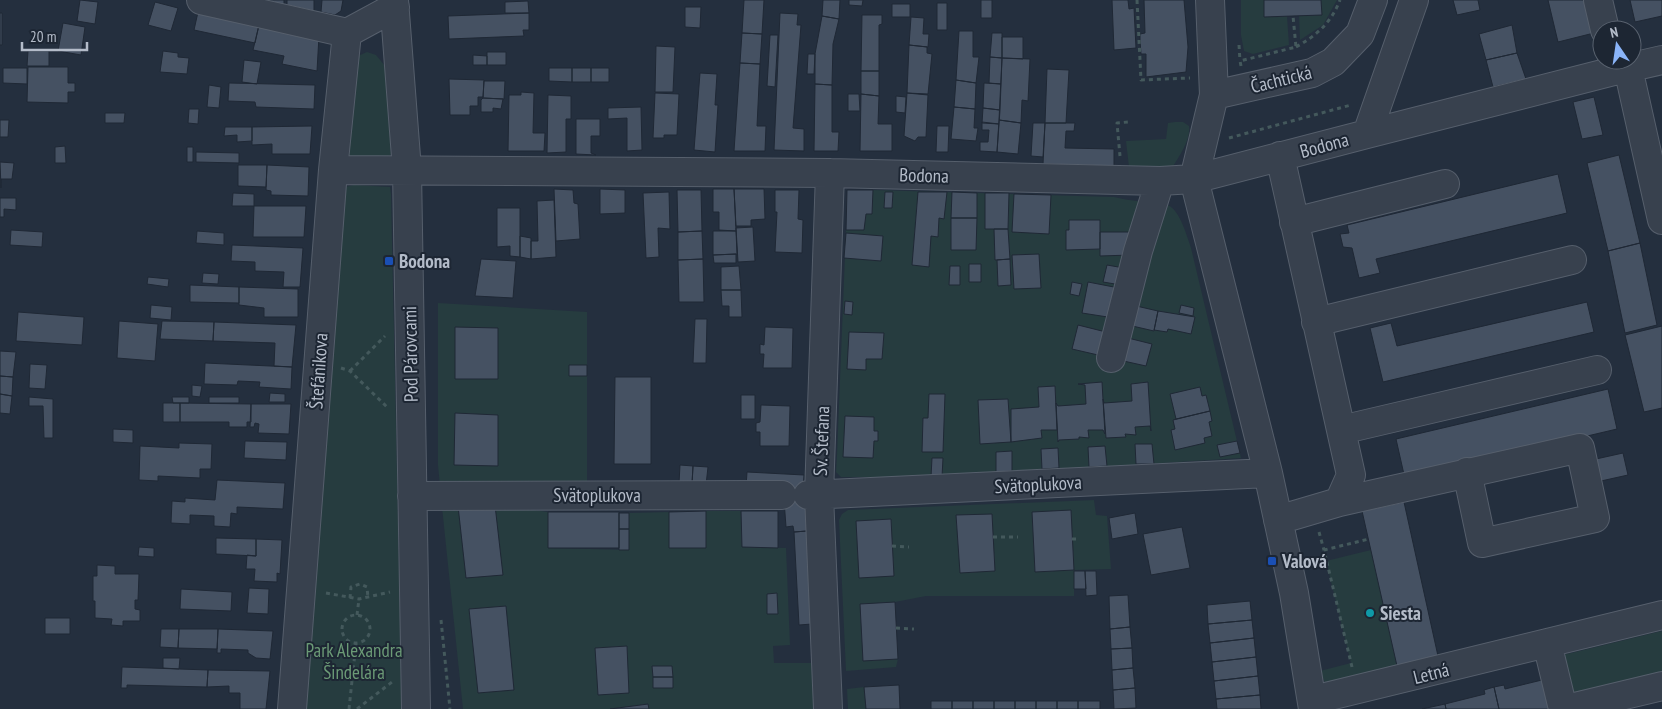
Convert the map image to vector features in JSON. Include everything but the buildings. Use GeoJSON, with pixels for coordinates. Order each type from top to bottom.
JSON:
{"type":"FeatureCollection","features":[{"type":"Feature","properties":{"kind":"street"},"geometry":{"type":"LineString","coordinates":[[201,0],[347,34],[394,3]]}},
{"type":"Feature","properties":{"kind":"street"},"geometry":{"type":"LineString","coordinates":[[1210,0],[1207,83],[1194,179],[1268,473],[1294,593],[1313,705]]}},
{"type":"Feature","properties":{"kind":"street","name":"Čachtická"},"geometry":{"type":"LineString","coordinates":[[1207,83],[1312,73],[1333,62],[1360,34],[1373,0]]}},
{"type":"Feature","properties":{"kind":"street","name":"Bodona"},"geometry":{"type":"LineString","coordinates":[[333,170],[830,173],[1160,181],[1194,179],[1367,134],[1414,0]]}},
{"type":"Feature","properties":{"kind":"street"},"geometry":{"type":"LineString","coordinates":[[1598,0],[1603,20]]}},
{"type":"Feature","properties":{"kind":"street","name":"Pod Párovcami"},"geometry":{"type":"LineString","coordinates":[[394,3],[407,170],[416,709]]}},
{"type":"Feature","properties":{"kind":"street","name":"Štefánikova"},"geometry":{"type":"LineString","coordinates":[[292,709],[333,170],[347,34]]}},
{"type":"Feature","properties":{"kind":"street"},"geometry":{"type":"LineString","coordinates":[[1642,63],[1662,60]]}},
{"type":"Feature","properties":{"kind":"street"},"geometry":{"type":"LineString","coordinates":[[1367,134],[1607,70]]}},
{"type":"Feature","properties":{"kind":"street"},"geometry":{"type":"LineString","coordinates":[[1619,70],[1655,160],[1662,220]]}},
{"type":"Feature","properties":{"kind":"street"},"geometry":{"type":"LineString","coordinates":[[1280,156],[1351,475],[1339,502]]}},
{"type":"Feature","properties":{"kind":"street","name":"Sv. Štefana"},"geometry":{"type":"LineString","coordinates":[[828,709],[803,495],[830,173]]}},
{"type":"Feature","properties":{"kind":"street"},"geometry":{"type":"LineString","coordinates":[[1111,358],[1138,251],[1160,181]]}},
{"type":"Feature","properties":{"kind":"street"},"geometry":{"type":"LineString","coordinates":[[1294,222],[1444,184]]}},
{"type":"Feature","properties":{"kind":"street"},"geometry":{"type":"LineString","coordinates":[[1316,322],[1572,260]]}},
{"type":"Feature","properties":{"kind":"street"},"geometry":{"type":"LineString","coordinates":[[1341,430],[1597,370]]}},
{"type":"Feature","properties":{"kind":"street"},"geometry":{"type":"LineString","coordinates":[[1278,520],[1339,502],[1467,472],[1580,448],[1596,518],[1482,543],[1467,472]]}},
{"type":"Feature","properties":{"kind":"street","name":"Svätoplukova"},"geometry":{"type":"LineString","coordinates":[[412,496],[803,495],[1268,473]]}},
{"type":"Feature","properties":{"kind":"street","name":"Letná"},"geometry":{"type":"LineString","coordinates":[[1313,705],[1358,691],[1662,615]]}},
{"type":"Feature","properties":{"kind":"street"},"geometry":{"type":"LineString","coordinates":[[1547,643],[1565,709],[1662,686]]}},
{"type":"Feature","properties":{"kind":"path"},"geometry":{"type":"LineString","coordinates":[[1136,0],[1141,80],[1207,83],[1242,72],[1240,61],[1296,46],[1316,35],[1328,23],[1340,0]]}},
{"type":"Feature","properties":{"kind":"path"},"geometry":{"type":"LineString","coordinates":[[1293,16],[1296,46]]}},
{"type":"Feature","properties":{"kind":"path"},"geometry":{"type":"LineString","coordinates":[[1120,162],[1117,123],[1128,122]]}},
{"type":"Feature","properties":{"kind":"path"},"geometry":{"type":"LineString","coordinates":[[350,371],[390,332],[390,341]]}},
{"type":"Feature","properties":{"kind":"path"},"geometry":{"type":"LineString","coordinates":[[334,366],[350,371],[391,411],[391,401]]}},
{"type":"Feature","properties":{"kind":"path"},"geometry":{"type":"LineString","coordinates":[[1307,511],[1316,520],[1358,691]]}},
{"type":"Feature","properties":{"kind":"path"},"geometry":{"type":"LineString","coordinates":[[993,537],[1018,537]]}},
{"type":"Feature","properties":{"kind":"path"},"geometry":{"type":"LineString","coordinates":[[1072,539],[1080,539]]}},
{"type":"Feature","properties":{"kind":"path"},"geometry":{"type":"LineString","coordinates":[[1324,550],[1369,539]]}},
{"type":"Feature","properties":{"kind":"path"},"geometry":{"type":"LineString","coordinates":[[892,546],[909,547]]}},
{"type":"Feature","properties":{"kind":"path"},"geometry":{"type":"LineString","coordinates":[[350,598],[351,588],[360,584],[367,587],[368,598]]}},
{"type":"Feature","properties":{"kind":"path"},"geometry":{"type":"LineString","coordinates":[[320,591],[358,600],[394,590],[394,599]]}},
{"type":"Feature","properties":{"kind":"path"},"geometry":{"type":"LineString","coordinates":[[357,615],[358,600]]}},
{"type":"Feature","properties":{"kind":"path"},"geometry":{"type":"LineString","coordinates":[[357,615],[367,620],[370,629],[367,638],[356,643],[346,639],[342,627],[346,619],[357,615]]}},
{"type":"Feature","properties":{"kind":"path"},"geometry":{"type":"LineString","coordinates":[[896,628],[914,629]]}},
{"type":"Feature","properties":{"kind":"path"},"geometry":{"type":"LineString","coordinates":[[350,709],[356,643]]}},
{"type":"Feature","properties":{"kind":"path"},"geometry":{"type":"LineString","coordinates":[[357,709],[395,681],[395,690]]}},
{"type":"Feature","properties":{"kind":"green space"},"geometry":{"type":"Polygon","coordinates":[[[1241,0],[1264,0],[1264,17],[1287,16],[1289,45],[1253,54],[1244,51],[1241,35],[1241,0]]]}},
{"type":"Feature","properties":{"kind":"green space"},"geometry":{"type":"Polygon","coordinates":[[[1321,0],[1337,0],[1323,25],[1300,40],[1299,16],[1322,15],[1321,0]]]}},
{"type":"Feature","properties":{"kind":"green space"},"geometry":{"type":"Polygon","coordinates":[[[367,52],[376,55],[385,66],[391,154],[388,157],[350,158],[345,156],[358,56],[367,52]]]}},
{"type":"Feature","properties":{"kind":"green space"},"geometry":{"type":"Polygon","coordinates":[[[1183,122],[1189,126],[1189,131],[1184,148],[1172,168],[1129,167],[1126,141],[1166,139],[1168,123],[1183,122]]]}},
{"type":"Feature","properties":{"kind":"green space","name":"Park Alexandra Šindelára"},"geometry":{"type":"Polygon","coordinates":[[[354,185],[390,187],[391,194],[402,709],[302,709],[345,187],[354,185]]]}},
{"type":"Feature","properties":{"kind":"green space"},"geometry":{"type":"Polygon","coordinates":[[[873,190],[1114,197],[1156,202],[1172,208],[1178,215],[1191,248],[1241,458],[942,477],[841,477],[836,472],[846,230],[873,190]]]}},
{"type":"Feature","properties":{"kind":"green space"},"geometry":{"type":"Polygon","coordinates":[[[438,303],[587,312],[587,483],[440,486],[438,465],[438,303]]]}},
{"type":"Feature","properties":{"kind":"green space"},"geometry":{"type":"Polygon","coordinates":[[[1094,500],[1096,515],[1107,516],[1111,569],[1074,570],[1074,596],[926,596],[895,602],[860,604],[863,661],[898,659],[896,667],[846,671],[839,520],[842,514],[848,510],[1094,500]]]}},
{"type":"Feature","properties":{"kind":"green space"},"geometry":{"type":"Polygon","coordinates":[[[495,505],[548,512],[548,548],[629,550],[629,513],[669,512],[670,548],[706,548],[706,511],[741,511],[742,547],[786,548],[790,645],[773,646],[774,663],[813,663],[816,709],[463,709],[442,507],[458,506],[466,578],[503,575],[495,505]]]}},
{"type":"Feature","properties":{"kind":"green space"},"geometry":{"type":"Polygon","coordinates":[[[1371,550],[1398,668],[1330,684],[1325,683],[1320,671],[1351,663],[1326,561],[1371,550]]]}},
{"type":"Feature","properties":{"kind":"green space"},"geometry":{"type":"Polygon","coordinates":[[[1662,631],[1662,678],[1570,700],[1559,656],[1662,631]]]}},
{"type":"Feature","properties":{"kind":"green space"},"geometry":{"type":"Polygon","coordinates":[[[864,687],[866,709],[848,709],[847,689],[864,687]]]}},
{"type":"Feature","properties":{"kind":"place","name":"Bodona"},"geometry":{"type":"Point","coordinates":[389,261]}},
{"type":"Feature","properties":{"kind":"place","name":"Valová"},"geometry":{"type":"Point","coordinates":[1272,561]}},
{"type":"Feature","properties":{"kind":"place","name":"Siesta"},"geometry":{"type":"Point","coordinates":[1370,613]}}]}
